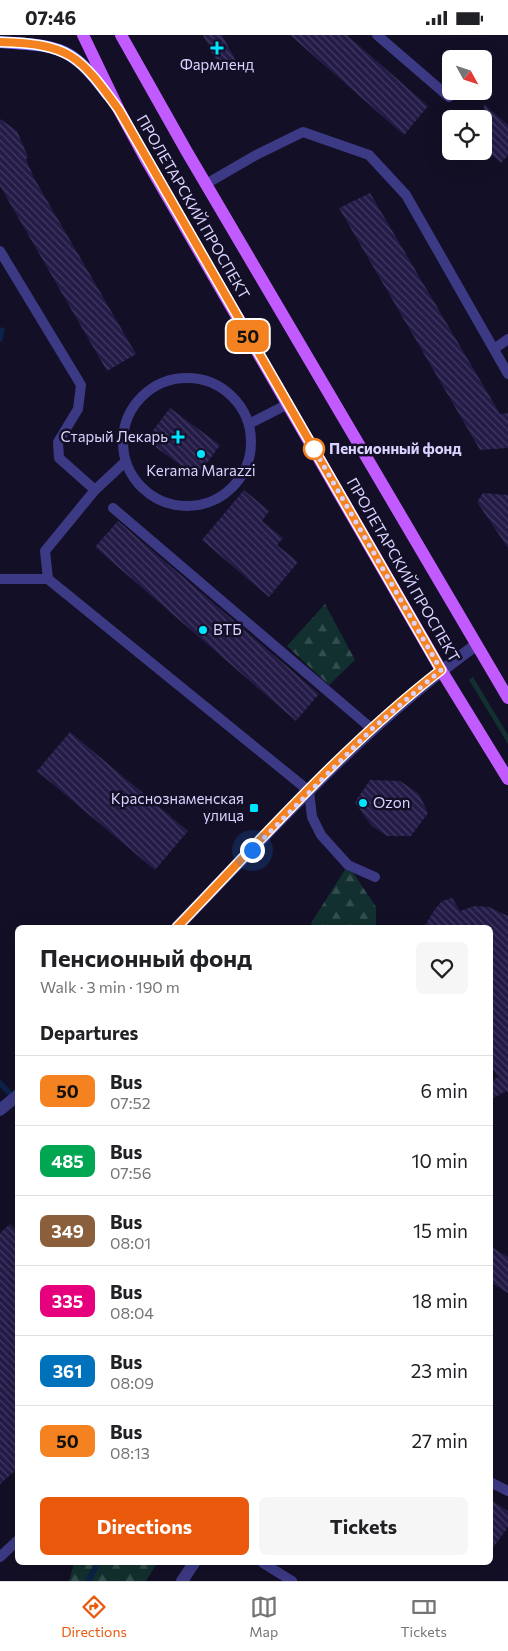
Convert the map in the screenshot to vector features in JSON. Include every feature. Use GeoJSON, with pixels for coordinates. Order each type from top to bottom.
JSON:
{"type":"FeatureCollection","features":[{"type":"Feature","properties":{"kind":"main road"},"geometry":{"type":"LineString","coordinates":[[0,42],[10,35]]}},
{"type":"Feature","properties":{"kind":"main road","name":"ПРОЛЕТАРСКИЙ ПРОСПЕКТ"},"geometry":{"type":"LineString","coordinates":[[83,35],[119,110],[441,670],[508,779]]}},
{"type":"Feature","properties":{"kind":"main road","name":"ПРОЛЕТАРСКИЙ ПРОСПЕКТ"},"geometry":{"type":"LineString","coordinates":[[121,35],[206,184],[508,698]]}},
{"type":"Feature","properties":{"kind":"main road"},"geometry":{"type":"LineString","coordinates":[[0,42],[49,46],[62,50],[93,75],[119,110]]}},
{"type":"Feature","properties":{"kind":"street"},"geometry":{"type":"LineString","coordinates":[[179,925],[372,729],[441,670],[476,645]]}},
{"type":"Feature","properties":{"kind":"street"},"geometry":{"type":"LineString","coordinates":[[2,1109],[15,1098]]}},
{"type":"Feature","properties":{"kind":"street"},"geometry":{"type":"LineString","coordinates":[[182,1581],[193,1565]]}},
{"type":"Feature","properties":{"kind":"lane"},"geometry":{"type":"LineString","coordinates":[[377,35],[442,91]]}},
{"type":"Feature","properties":{"kind":"lane"},"geometry":{"type":"LineString","coordinates":[[206,184],[256,155],[303,132],[369,155],[406,195],[508,373]]}},
{"type":"Feature","properties":{"kind":"lane"},"geometry":{"type":"LineString","coordinates":[[0,251],[81,385],[78,409],[58,442],[59,458],[95,490]]}},
{"type":"Feature","properties":{"kind":"lane"},"geometry":{"type":"LineString","coordinates":[[494,349],[508,339]]}},
{"type":"Feature","properties":{"kind":"lane"},"geometry":{"type":"LineString","coordinates":[[188,377],[202,379],[224,388],[238,401],[249,424],[252,444],[248,465],[234,487],[209,503],[198,506],[176,506],[149,495],[131,475],[125,462],[122,441],[127,418],[138,400],[156,385],[188,377]]}},
{"type":"Feature","properties":{"kind":"lane"},"geometry":{"type":"LineString","coordinates":[[249,424],[288,404]]}},
{"type":"Feature","properties":{"kind":"lane"},"geometry":{"type":"LineString","coordinates":[[48,579],[45,551],[95,490],[125,462]]}},
{"type":"Feature","properties":{"kind":"lane"},"geometry":{"type":"LineString","coordinates":[[113,508],[372,729]]}},
{"type":"Feature","properties":{"kind":"lane"},"geometry":{"type":"LineString","coordinates":[[5,579],[48,579],[309,791],[312,817],[321,835],[348,865],[375,877]]}},
{"type":"Feature","properties":{"kind":"lane"},"geometry":{"type":"LineString","coordinates":[[493,1484],[508,1491]]}},
{"type":"Feature","properties":{"kind":"lane"},"geometry":{"type":"LineString","coordinates":[[0,1557],[15,1542]]}},
{"type":"Feature","properties":{"kind":"lane"},"geometry":{"type":"LineString","coordinates":[[266,1565],[292,1581]]}},
{"type":"Feature","properties":{"kind":"green space"},"geometry":{"type":"Polygon","coordinates":[[[325,604],[355,660],[329,685],[287,646],[325,604]]]}},
{"type":"Feature","properties":{"kind":"green space"},"geometry":{"type":"Polygon","coordinates":[[[473,677],[508,735],[508,744],[469,680],[473,677]]]}},
{"type":"Feature","properties":{"kind":"green space"},"geometry":{"type":"Polygon","coordinates":[[[348,865],[376,907],[376,925],[312,925],[311,923],[348,865]]]}},
{"type":"Feature","properties":{"kind":"green space"},"geometry":{"type":"Polygon","coordinates":[[[73,1565],[156,1565],[146,1581],[69,1581],[73,1565]]]}},
{"type":"Feature","properties":{"kind":"building"},"geometry":{"type":"Polygon","coordinates":[[[203,35],[222,35],[236,61],[221,70],[203,35]]]}},
{"type":"Feature","properties":{"kind":"building"},"geometry":{"type":"Polygon","coordinates":[[[290,35],[347,35],[428,106],[404,135],[290,35]]]}},
{"type":"Feature","properties":{"kind":"building"},"geometry":{"type":"Polygon","coordinates":[[[484,104],[491,110],[484,110],[484,104]]]}},
{"type":"Feature","properties":{"kind":"building"},"geometry":{"type":"Polygon","coordinates":[[[492,111],[508,125],[508,155],[501,163],[492,155],[492,111]]]}},
{"type":"Feature","properties":{"kind":"building"},"geometry":{"type":"Polygon","coordinates":[[[0,119],[17,131],[28,157],[26,159],[34,178],[136,354],[107,371],[0,186],[0,119]]]}},
{"type":"Feature","properties":{"kind":"building"},"geometry":{"type":"Polygon","coordinates":[[[370,193],[500,414],[508,413],[508,448],[480,450],[339,208],[370,193]]]}},
{"type":"Feature","properties":{"kind":"building"},"geometry":{"type":"Polygon","coordinates":[[[170,408],[220,445],[197,477],[146,440],[170,408]]]}},
{"type":"Feature","properties":{"kind":"building"},"geometry":{"type":"Polygon","coordinates":[[[244,490],[269,511],[262,521],[283,538],[277,545],[298,562],[269,597],[202,540],[244,490]]]}},
{"type":"Feature","properties":{"kind":"building"},"geometry":{"type":"Polygon","coordinates":[[[483,493],[508,495],[508,548],[477,502],[483,493]]]}},
{"type":"Feature","properties":{"kind":"building"},"geometry":{"type":"Polygon","coordinates":[[[118,521],[319,694],[296,721],[95,547],[118,521]]]}},
{"type":"Feature","properties":{"kind":"building"},"geometry":{"type":"Polygon","coordinates":[[[70,732],[188,831],[155,870],[37,771],[70,732]]]}},
{"type":"Feature","properties":{"kind":"building"},"geometry":{"type":"Polygon","coordinates":[[[370,780],[400,781],[419,794],[428,813],[411,836],[387,836],[372,826],[365,817],[355,802],[370,780]]]}},
{"type":"Feature","properties":{"kind":"building"},"geometry":{"type":"Polygon","coordinates":[[[452,898],[460,911],[475,906],[489,907],[508,916],[508,1093],[506,1091],[493,1098],[493,1080],[498,1077],[493,1069],[493,925],[425,925],[442,901],[452,898]]]}},
{"type":"Feature","properties":{"kind":"building"},"geometry":{"type":"Polygon","coordinates":[[[10,1224],[15,1229],[15,1471],[0,1484],[0,1233],[10,1224]]]}},
{"type":"Feature","properties":{"kind":"building"},"geometry":{"type":"Polygon","coordinates":[[[493,1248],[508,1257],[508,1293],[493,1284],[493,1248]]]}},
{"type":"Feature","properties":{"kind":"building"},"geometry":{"type":"Polygon","coordinates":[[[493,1501],[508,1511],[508,1527],[493,1548],[493,1501]]]}},
{"type":"Feature","properties":{"kind":"waterway"},"geometry":{"type":"LineString","coordinates":[[0,339],[2,330]]}},
{"type":"Feature","properties":{"kind":"waterway"},"geometry":{"type":"LineString","coordinates":[[0,1083],[14,1098]]}},
{"type":"Feature","properties":{"kind":"waterway"},"geometry":{"type":"LineString","coordinates":[[88,1581],[97,1565]]}},
{"type":"Feature","properties":{"kind":"bus line","name":"50"},"geometry":{"type":"LineString","coordinates":[[0,42],[49,46],[73,56],[93,75],[119,110],[441,670],[416,689],[321,778],[179,925]]}},
{"type":"Feature","properties":{"kind":"place","name":"Фармленд"},"geometry":{"type":"Point","coordinates":[217,48]}},
{"type":"Feature","properties":{"kind":"place","name":"Старый Лекарь"},"geometry":{"type":"Point","coordinates":[178,437]}},
{"type":"Feature","properties":{"kind":"place","name":"Пенсионный фонд"},"geometry":{"type":"Point","coordinates":[314,449]}},
{"type":"Feature","properties":{"kind":"place","name":"Kerama Marazzi"},"geometry":{"type":"Point","coordinates":[201,454]}},
{"type":"Feature","properties":{"kind":"place","name":"ВТБ"},"geometry":{"type":"Point","coordinates":[203,630]}},
{"type":"Feature","properties":{"kind":"place","name":"Ozon"},"geometry":{"type":"Point","coordinates":[363,803]}},
{"type":"Feature","properties":{"kind":"place","name":"Краснознаменская улица"},"geometry":{"type":"Point","coordinates":[254,808]}},
{"type":"Feature","properties":{"kind":"route"},"geometry":{"type":"LineString","coordinates":[[252,850],[372,729],[416,689],[441,670],[314,449]]}}]}
